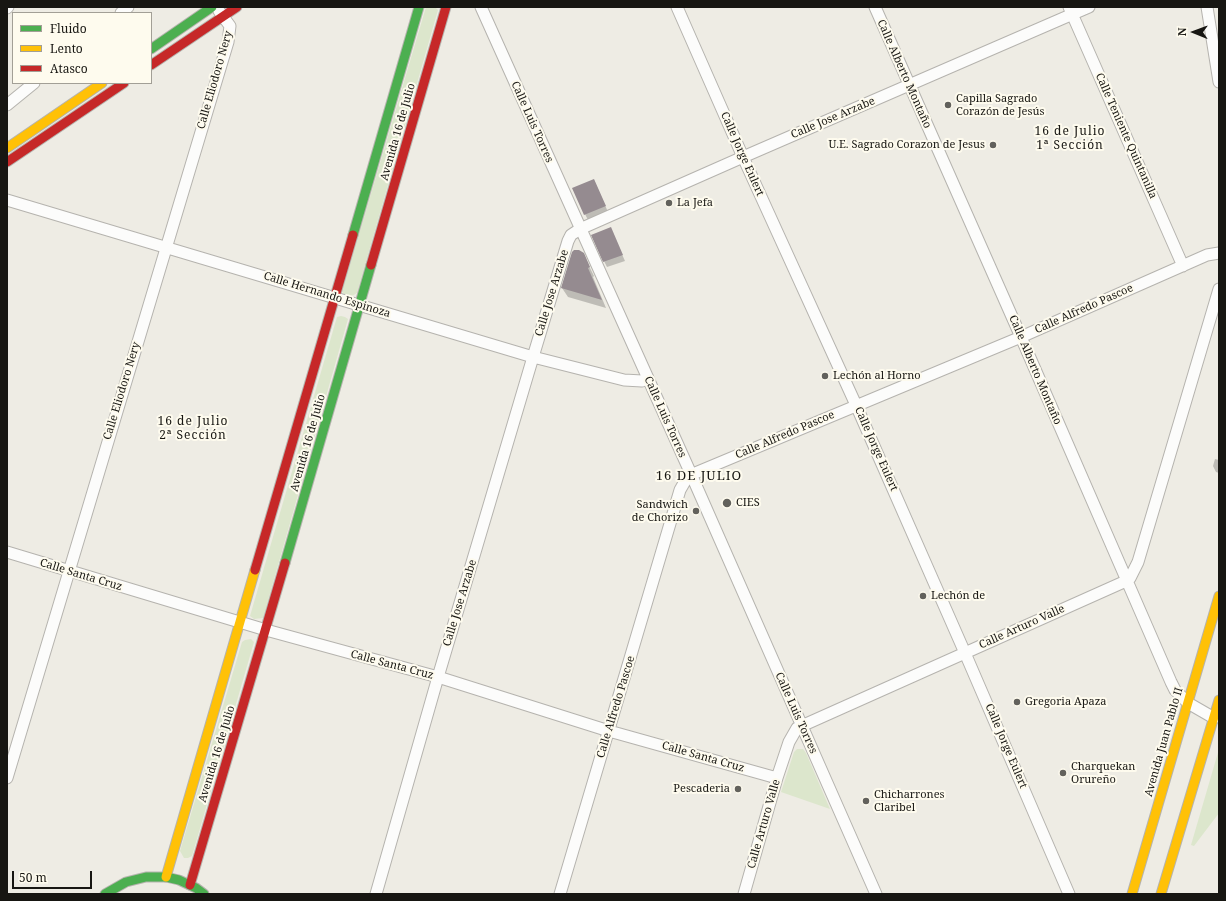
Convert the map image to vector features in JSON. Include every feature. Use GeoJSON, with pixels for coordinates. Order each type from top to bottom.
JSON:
{"type":"FeatureCollection","features":[{"type":"Feature","properties":{"kind":"main road"},"geometry":{"type":"LineString","coordinates":[[152,48],[212,7]]}},
{"type":"Feature","properties":{"kind":"main road"},"geometry":{"type":"LineString","coordinates":[[152,64],[236,7]]}},
{"type":"Feature","properties":{"kind":"main road","name":"Avenida 16 de Julio"},"geometry":{"type":"LineString","coordinates":[[166,877],[419,7]]}},
{"type":"Feature","properties":{"kind":"main road","name":"Avenida 16 de Julio"},"geometry":{"type":"LineString","coordinates":[[190,885],[266,630],[446,7]]}},
{"type":"Feature","properties":{"kind":"main road"},"geometry":{"type":"LineString","coordinates":[[7,148],[101,84]]}},
{"type":"Feature","properties":{"kind":"main road"},"geometry":{"type":"LineString","coordinates":[[7,162],[123,84]]}},
{"type":"Feature","properties":{"kind":"main road","name":"Avenida Juan Pablo II"},"geometry":{"type":"LineString","coordinates":[[1132,894],[1219,596]]}},
{"type":"Feature","properties":{"kind":"main road"},"geometry":{"type":"LineString","coordinates":[[1161,894],[1216,718],[1219,700]]}},
{"type":"Feature","properties":{"kind":"main road"},"geometry":{"type":"LineString","coordinates":[[105,894],[126,882],[146,877],[166,877],[190,885],[204,894]]}},
{"type":"Feature","properties":{"kind":"street","name":"Calle Eliodoro Nery"},"geometry":{"type":"LineString","coordinates":[[7,778],[165,247],[228,42],[230,26],[216,7]]}},
{"type":"Feature","properties":{"kind":"street","name":"Calle Luis Torres"},"geometry":{"type":"LineString","coordinates":[[481,7],[691,474],[876,894]]}},
{"type":"Feature","properties":{"kind":"street","name":"Calle Jorge Eulert"},"geometry":{"type":"LineString","coordinates":[[677,7],[743,157],[856,405],[1069,894]]}},
{"type":"Feature","properties":{"kind":"street","name":"Calle Alberto Montaño"},"geometry":{"type":"LineString","coordinates":[[875,7],[1171,682],[1181,697],[1188,703],[1216,718]]}},
{"type":"Feature","properties":{"kind":"street","name":"Calle Jose Arzabe"},"geometry":{"type":"LineString","coordinates":[[376,894],[438,677],[533,357],[568,241],[571,236],[580,229],[909,85],[1071,11],[1089,7]]}},
{"type":"Feature","properties":{"kind":"street"},"geometry":{"type":"LineString","coordinates":[[1207,7],[1219,82]]}},
{"type":"Feature","properties":{"kind":"street","name":"Calle Teniente Quintanilla"},"geometry":{"type":"LineString","coordinates":[[1071,11],[1183,266]]}},
{"type":"Feature","properties":{"kind":"street"},"geometry":{"type":"LineString","coordinates":[[7,105],[33,84]]}},
{"type":"Feature","properties":{"kind":"street","name":"Calle Hernando Espinoza"},"geometry":{"type":"LineString","coordinates":[[7,200],[533,357],[624,380],[642,381],[648,378]]}},
{"type":"Feature","properties":{"kind":"street","name":"Calle Alfredo Pascoe"},"geometry":{"type":"LineString","coordinates":[[560,894],[680,490],[691,474],[1021,337],[1207,255],[1219,253]]}},
{"type":"Feature","properties":{"kind":"street"},"geometry":{"type":"LineString","coordinates":[[1126,581],[1130,578],[1138,562],[1219,289]]}},
{"type":"Feature","properties":{"kind":"street","name":"Calle Santa Cruz"},"geometry":{"type":"LineString","coordinates":[[7,552],[241,623],[438,677],[609,731],[777,778]]}},
{"type":"Feature","properties":{"kind":"street","name":"Calle Arturo Valle"},"geometry":{"type":"LineString","coordinates":[[744,894],[777,778],[789,742],[793,733],[801,726],[1126,581]]}},
{"type":"Feature","properties":{"kind":"street"},"geometry":{"type":"LineString","coordinates":[[1216,718],[1219,729]]}},
{"type":"Feature","properties":{"kind":"green space"},"geometry":{"type":"Polygon","coordinates":[[[426,7],[435,7],[438,10],[357,293],[352,296],[346,296],[342,292],[426,7]]]}},
{"type":"Feature","properties":{"kind":"green space"},"geometry":{"type":"Polygon","coordinates":[[[341,316],[348,319],[263,618],[254,619],[250,616],[337,317],[341,316]]]}},
{"type":"Feature","properties":{"kind":"green space"},"geometry":{"type":"Polygon","coordinates":[[[251,639],[254,642],[192,856],[184,858],[180,851],[242,642],[251,639]]]}},
{"type":"Feature","properties":{"kind":"green space"},"geometry":{"type":"Polygon","coordinates":[[[797,749],[803,749],[806,753],[830,809],[781,792],[794,752],[797,749]]]}},
{"type":"Feature","properties":{"kind":"green space"},"geometry":{"type":"Polygon","coordinates":[[[1219,749],[1219,813],[1194,846],[1191,845],[1219,749]]]}},
{"type":"Feature","properties":{"kind":"building"},"geometry":{"type":"Polygon","coordinates":[[[594,179],[606,206],[584,215],[572,188],[594,179]]]}},
{"type":"Feature","properties":{"kind":"building"},"geometry":{"type":"Polygon","coordinates":[[[611,227],[623,255],[603,262],[591,235],[611,227]]]}},
{"type":"Feature","properties":{"kind":"building"},"geometry":{"type":"Polygon","coordinates":[[[574,250],[579,250],[584,253],[590,267],[588,268],[602,300],[561,288],[572,252],[574,250]]]}},
{"type":"Feature","properties":{"kind":"traffic: fast"},"geometry":{"type":"LineString","coordinates":[[152,48],[212,7]]}},
{"type":"Feature","properties":{"kind":"traffic: fast"},"geometry":{"type":"LineString","coordinates":[[353,235],[419,7]]}},
{"type":"Feature","properties":{"kind":"traffic: fast"},"geometry":{"type":"LineString","coordinates":[[285,563],[371,265]]}},
{"type":"Feature","properties":{"kind":"traffic: fast"},"geometry":{"type":"LineString","coordinates":[[105,894],[126,882],[146,877],[166,877],[179,880],[196,888],[204,894]]}},
{"type":"Feature","properties":{"kind":"traffic: slow"},"geometry":{"type":"LineString","coordinates":[[7,148],[101,84]]}},
{"type":"Feature","properties":{"kind":"traffic: slow"},"geometry":{"type":"LineString","coordinates":[[166,877],[255,570]]}},
{"type":"Feature","properties":{"kind":"traffic: slow"},"geometry":{"type":"LineString","coordinates":[[1132,894],[1219,596]]}},
{"type":"Feature","properties":{"kind":"traffic: slow"},"geometry":{"type":"LineString","coordinates":[[1161,894],[1219,700]]}},
{"type":"Feature","properties":{"kind":"traffic: jam"},"geometry":{"type":"LineString","coordinates":[[152,64],[237,7]]}},
{"type":"Feature","properties":{"kind":"traffic: jam"},"geometry":{"type":"LineString","coordinates":[[371,265],[446,7]]}},
{"type":"Feature","properties":{"kind":"traffic: jam"},"geometry":{"type":"LineString","coordinates":[[7,162],[123,84]]}},
{"type":"Feature","properties":{"kind":"traffic: jam"},"geometry":{"type":"LineString","coordinates":[[255,570],[353,235]]}},
{"type":"Feature","properties":{"kind":"traffic: jam"},"geometry":{"type":"LineString","coordinates":[[190,885],[285,563]]}},
{"type":"Feature","properties":{"kind":"place","name":"Capilla Sagrado Corazón de Jesús"},"geometry":{"type":"Point","coordinates":[948,105]}},
{"type":"Feature","properties":{"kind":"place","name":"U.E. Sagrado Corazon de Jesus"},"geometry":{"type":"Point","coordinates":[993,145]}},
{"type":"Feature","properties":{"kind":"place","name":"La Jefa"},"geometry":{"type":"Point","coordinates":[669,203]}},
{"type":"Feature","properties":{"kind":"place","name":"Lechón al Horno"},"geometry":{"type":"Point","coordinates":[825,376]}},
{"type":"Feature","properties":{"kind":"place","name":"CIES"},"geometry":{"type":"Point","coordinates":[727,503]}},
{"type":"Feature","properties":{"kind":"place","name":"Sandwich de Chorizo"},"geometry":{"type":"Point","coordinates":[696,511]}},
{"type":"Feature","properties":{"kind":"place","name":"Lechón de"},"geometry":{"type":"Point","coordinates":[923,596]}},
{"type":"Feature","properties":{"kind":"place","name":"Gregoria Apaza"},"geometry":{"type":"Point","coordinates":[1017,702]}},
{"type":"Feature","properties":{"kind":"place","name":"Charquekan Orureño"},"geometry":{"type":"Point","coordinates":[1063,773]}},
{"type":"Feature","properties":{"kind":"place","name":"Pescaderia"},"geometry":{"type":"Point","coordinates":[738,789]}},
{"type":"Feature","properties":{"kind":"place","name":"Chicharrones Claribel"},"geometry":{"type":"Point","coordinates":[866,801]}},
{"type":"Feature","properties":{"kind":"district","name":"16 de Julio 1ª Sección"},"geometry":{"type":"Point","coordinates":[1070,139]}},
{"type":"Feature","properties":{"kind":"district","name":"16 de Julio 2ª Sección"},"geometry":{"type":"Point","coordinates":[193,429]}},
{"type":"Feature","properties":{"kind":"district","name":"16 DE JULIO"},"geometry":{"type":"Point","coordinates":[699,476]}}]}
